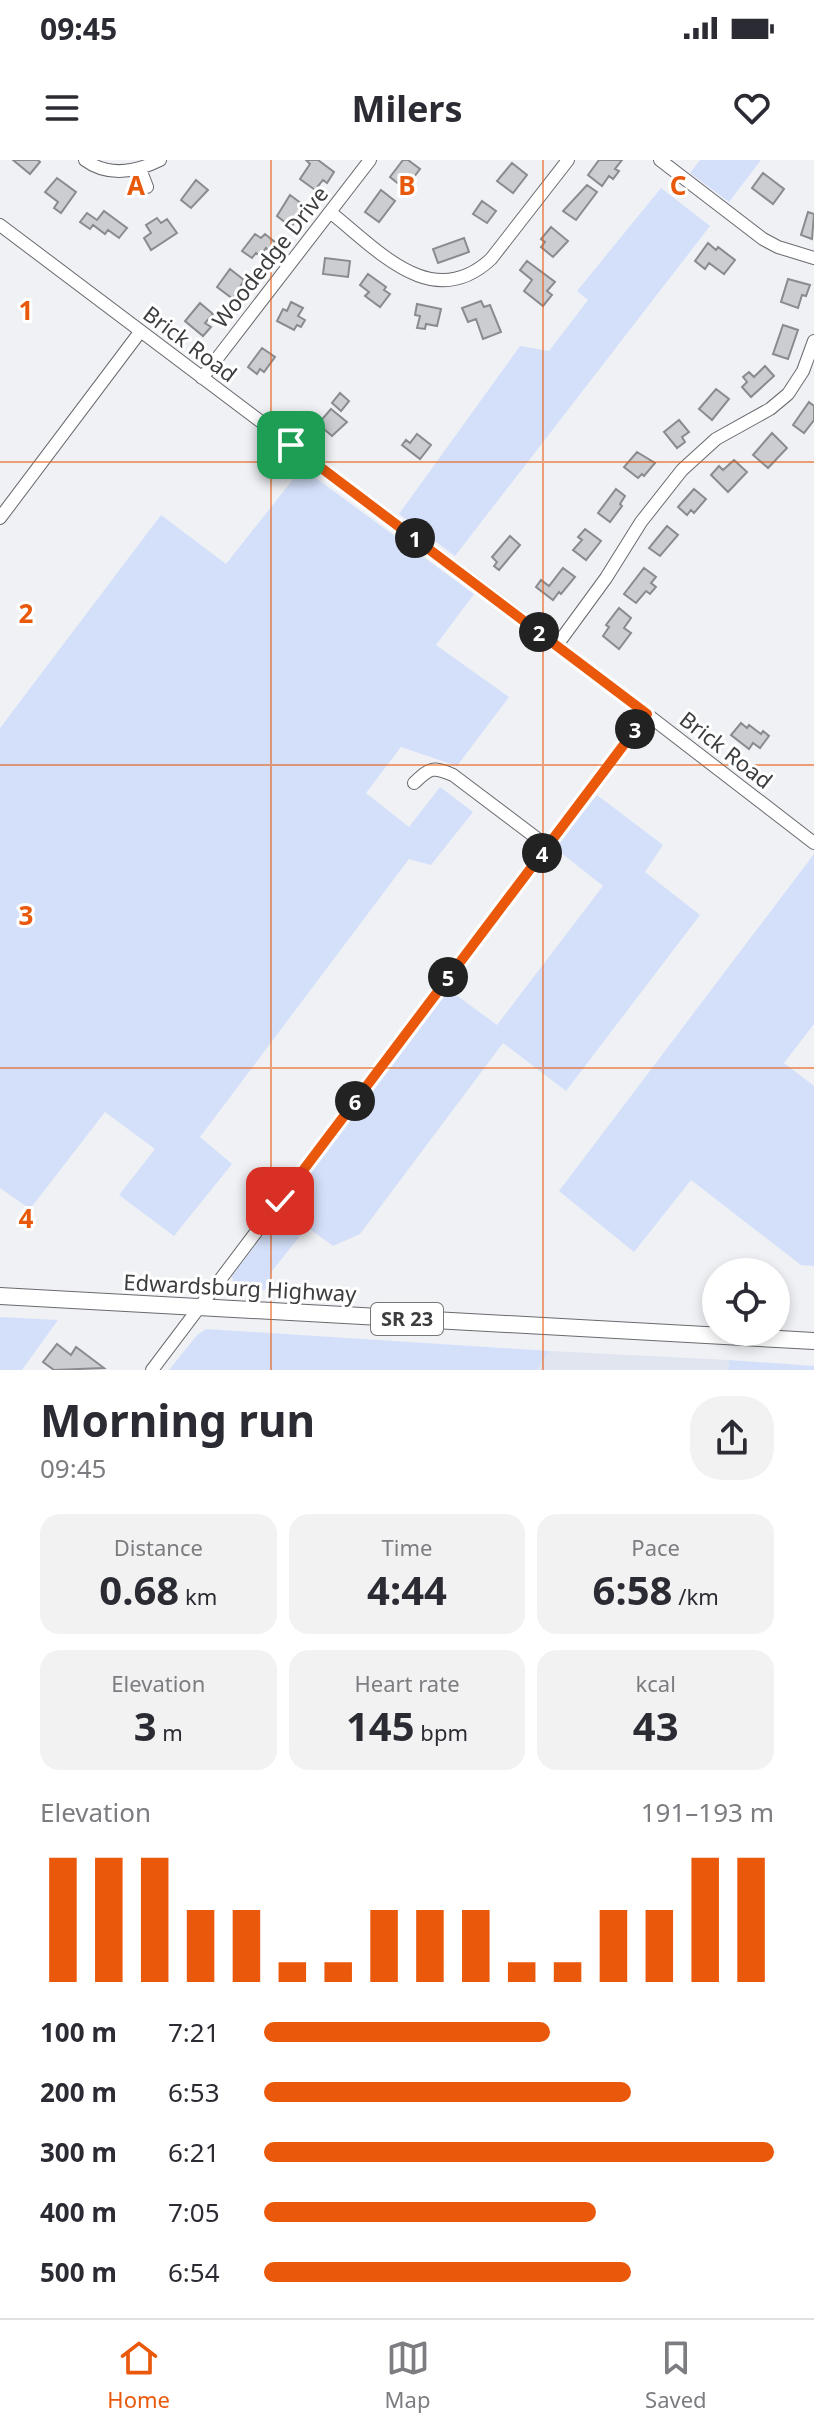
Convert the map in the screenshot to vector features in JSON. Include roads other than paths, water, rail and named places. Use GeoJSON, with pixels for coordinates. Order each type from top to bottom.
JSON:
{"type":"FeatureCollection","features":[{"type":"Feature","properties":{"kind":"main road","name":"Edwardsburg Highway"},"geometry":{"type":"LineString","coordinates":[[0,1296],[814,1341]]}},
{"type":"Feature","properties":{"kind":"street"},"geometry":{"type":"LineString","coordinates":[[85,160],[112,171],[140,169],[160,160]]}},
{"type":"Feature","properties":{"kind":"street","name":"Woodedge Drive"},"geometry":{"type":"LineString","coordinates":[[202,378],[370,160]]}},
{"type":"Feature","properties":{"kind":"street"},"geometry":{"type":"LineString","coordinates":[[330,212],[412,275],[438,281],[452,280],[477,270],[491,259],[568,160]]}},
{"type":"Feature","properties":{"kind":"street"},"geometry":{"type":"LineString","coordinates":[[660,160],[763,239],[814,258]]}},
{"type":"Feature","properties":{"kind":"street"},"geometry":{"type":"LineString","coordinates":[[140,169],[147,187]]}},
{"type":"Feature","properties":{"kind":"street","name":"Brick Road"},"geometry":{"type":"LineString","coordinates":[[0,225],[814,843]]}},
{"type":"Feature","properties":{"kind":"street"},"geometry":{"type":"LineString","coordinates":[[0,518],[140,332]]}},
{"type":"Feature","properties":{"kind":"street"},"geometry":{"type":"LineString","coordinates":[[557,645],[606,578],[641,522],[682,470],[716,439],[770,409],[788,394],[803,371],[814,341]]}},
{"type":"Feature","properties":{"kind":"street"},"geometry":{"type":"LineString","coordinates":[[152,1370],[647,714]]}},
{"type":"Feature","properties":{"kind":"street"},"geometry":{"type":"LineString","coordinates":[[414,783],[437,768],[453,775],[547,846]]}}]}
